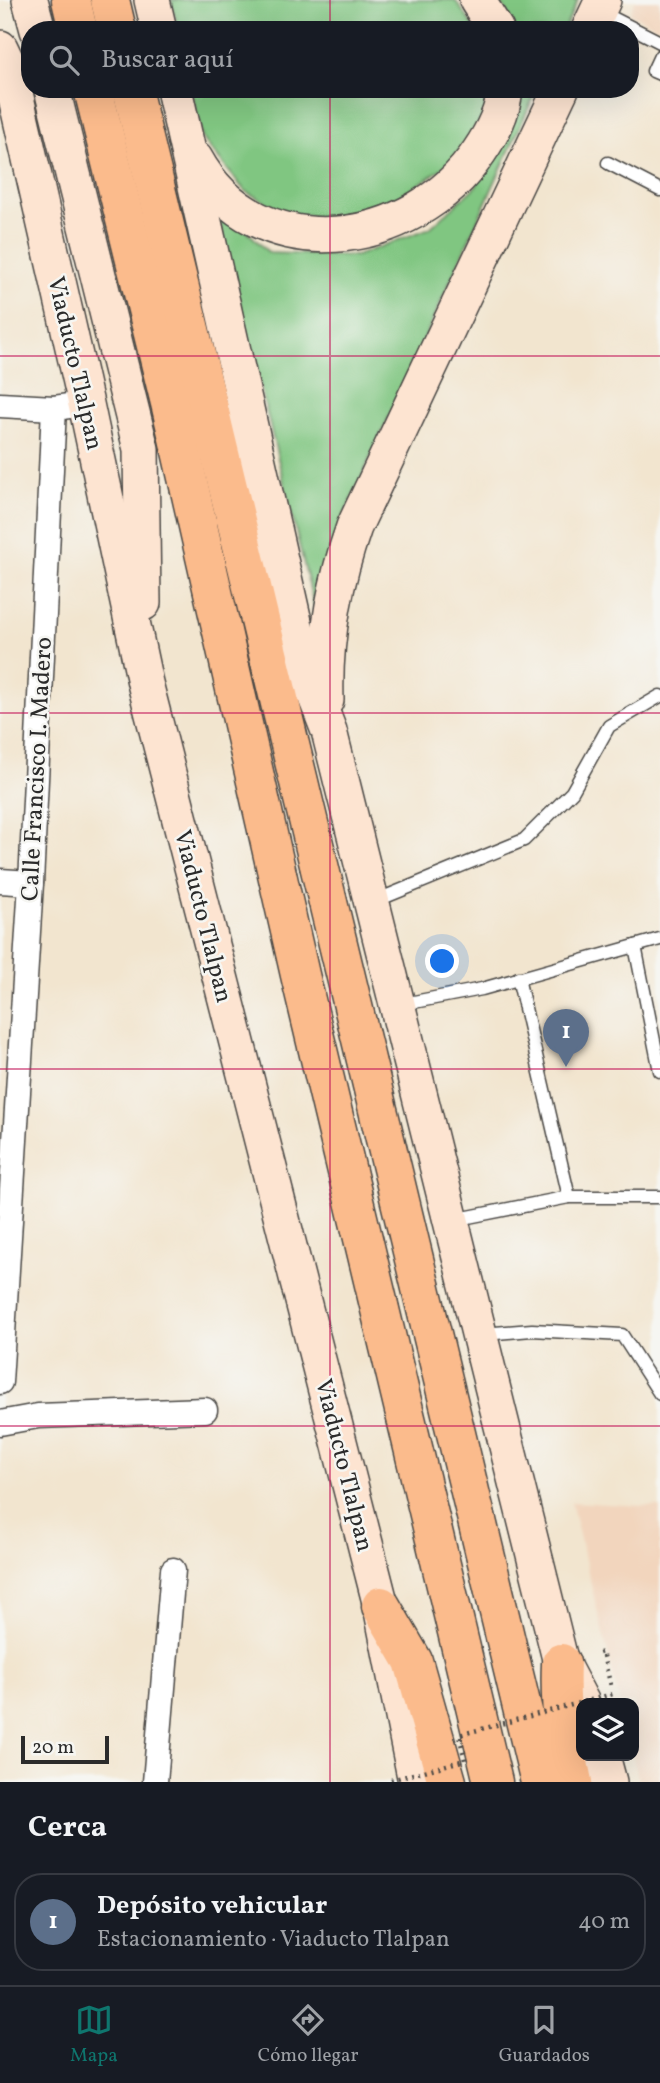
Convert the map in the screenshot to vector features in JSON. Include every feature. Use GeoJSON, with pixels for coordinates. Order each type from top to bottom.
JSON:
{"type":"FeatureCollection","features":[{"type":"Feature","properties":{"kind":"highway"},"geometry":{"type":"LineString","coordinates":[[71,0],[76,21]]}},
{"type":"Feature","properties":{"kind":"highway"},"geometry":{"type":"LineString","coordinates":[[110,0],[115,21]]}},
{"type":"Feature","properties":{"kind":"highway"},"geometry":{"type":"LineString","coordinates":[[95,98],[171,407],[300,975],[493,1782]]}},
{"type":"Feature","properties":{"kind":"highway"},"geometry":{"type":"LineString","coordinates":[[134,98],[540,1782]]}},
{"type":"Feature","properties":{"kind":"highway"},"geometry":{"type":"LineString","coordinates":[[381,1606],[413,1661],[447,1782]]}},
{"type":"Feature","properties":{"kind":"highway"},"geometry":{"type":"LineString","coordinates":[[561,1663],[563,1737],[573,1782]]}},
{"type":"Feature","properties":{"kind":"main road"},"geometry":{"type":"LineString","coordinates":[[30,0],[35,21]]}},
{"type":"Feature","properties":{"kind":"main road"},"geometry":{"type":"LineString","coordinates":[[152,0],[157,21]]}},
{"type":"Feature","properties":{"kind":"main road"},"geometry":{"type":"LineString","coordinates":[[477,0],[490,21]]}},
{"type":"Feature","properties":{"kind":"main road","name":"Viaducto Tlalpan"},"geometry":{"type":"LineString","coordinates":[[0,48],[9,67],[70,406],[145,683],[381,1606],[404,1781]]}},
{"type":"Feature","properties":{"kind":"main road"},"geometry":{"type":"LineString","coordinates":[[54,98],[141,449],[145,683]]}},
{"type":"Feature","properties":{"kind":"main road"},"geometry":{"type":"LineString","coordinates":[[176,98],[304,666],[329,731],[561,1663],[598,1698]]}},
{"type":"Feature","properties":{"kind":"main road"},"geometry":{"type":"LineString","coordinates":[[187,143],[209,180],[224,196],[260,221],[301,234],[348,234],[373,229],[419,209],[458,178],[487,140],[499,119],[503,98]]}},
{"type":"Feature","properties":{"kind":"main road"},"geometry":{"type":"LineString","coordinates":[[329,731],[326,699],[328,633],[332,600],[350,539],[557,98]]}},
{"type":"Feature","properties":{"kind":"main road"},"geometry":{"type":"LineString","coordinates":[[603,1761],[609,1782]]}},
{"type":"Feature","properties":{"kind":"street"},"geometry":{"type":"LineString","coordinates":[[0,404],[70,406]]}},
{"type":"Feature","properties":{"kind":"street","name":"Calle Francisco I. Madero"},"geometry":{"type":"LineString","coordinates":[[0,1382],[5,1239],[70,406]]}},
{"type":"Feature","properties":{"kind":"street"},"geometry":{"type":"LineString","coordinates":[[0,881],[31,883]]}},
{"type":"Feature","properties":{"kind":"street"},"geometry":{"type":"LineString","coordinates":[[0,1423],[38,1416],[205,1410]]}},
{"type":"Feature","properties":{"kind":"street"},"geometry":{"type":"LineString","coordinates":[[155,1782],[173,1570]]}},
{"type":"Feature","properties":{"kind":"lane"},"geometry":{"type":"LineString","coordinates":[[596,13],[614,21]]}},
{"type":"Feature","properties":{"kind":"lane"},"geometry":{"type":"LineString","coordinates":[[639,32],[660,42]]}},
{"type":"Feature","properties":{"kind":"lane"},"geometry":{"type":"LineString","coordinates":[[660,56],[653,71],[660,74]]}},
{"type":"Feature","properties":{"kind":"lane"},"geometry":{"type":"LineString","coordinates":[[608,163],[660,190]]}},
{"type":"Feature","properties":{"kind":"lane"},"geometry":{"type":"LineString","coordinates":[[372,902],[524,840],[572,792],[608,726],[660,696]]}},
{"type":"Feature","properties":{"kind":"lane"},"geometry":{"type":"LineString","coordinates":[[397,1006],[482,989],[660,939]]}},
{"type":"Feature","properties":{"kind":"lane"},"geometry":{"type":"LineString","coordinates":[[635,946],[660,1070]]}},
{"type":"Feature","properties":{"kind":"lane"},"geometry":{"type":"LineString","coordinates":[[518,978],[569,1197]]}},
{"type":"Feature","properties":{"kind":"lane"},"geometry":{"type":"LineString","coordinates":[[451,1221],[569,1197],[660,1196]]}},
{"type":"Feature","properties":{"kind":"lane"},"geometry":{"type":"LineString","coordinates":[[479,1334],[532,1330],[622,1335],[660,1394]]}},
{"type":"Feature","properties":{"kind":"path"},"geometry":{"type":"LineString","coordinates":[[598,1698],[602,1652],[599,1653]]}},
{"type":"Feature","properties":{"kind":"path"},"geometry":{"type":"LineString","coordinates":[[404,1781],[465,1760],[459,1735],[576,1704]]}},
{"type":"Feature","properties":{"kind":"shaded area"},"geometry":{"type":"Polygon","coordinates":[[[636,0],[660,0],[660,29],[630,13],[636,0]]]}},
{"type":"Feature","properties":{"kind":"shaded area"},"geometry":{"type":"Polygon","coordinates":[[[571,1502],[660,1507],[660,1782],[639,1782],[634,1761],[639,1761],[639,1698],[619,1698],[571,1502]]]}},
{"type":"Feature","properties":{"kind":"green space"},"geometry":{"type":"Polygon","coordinates":[[[171,0],[455,0],[470,21],[176,21],[171,0]]]}},
{"type":"Feature","properties":{"kind":"green space"},"geometry":{"type":"Polygon","coordinates":[[[497,0],[578,0],[568,21],[511,21],[497,0]]]}},
{"type":"Feature","properties":{"kind":"green space"},"geometry":{"type":"Polygon","coordinates":[[[193,98],[486,98],[486,112],[450,163],[400,197],[339,218],[287,214],[245,191],[202,138],[193,98]]]}},
{"type":"Feature","properties":{"kind":"green space"},"geometry":{"type":"Polygon","coordinates":[[[520,98],[533,98],[330,547],[322,638],[214,198],[269,253],[356,256],[430,228],[476,186],[520,98]]]}},
{"type":"Feature","properties":{"kind":"place","name":"Depósito vehicular"},"geometry":{"type":"Point","coordinates":[566,1067]}}]}
